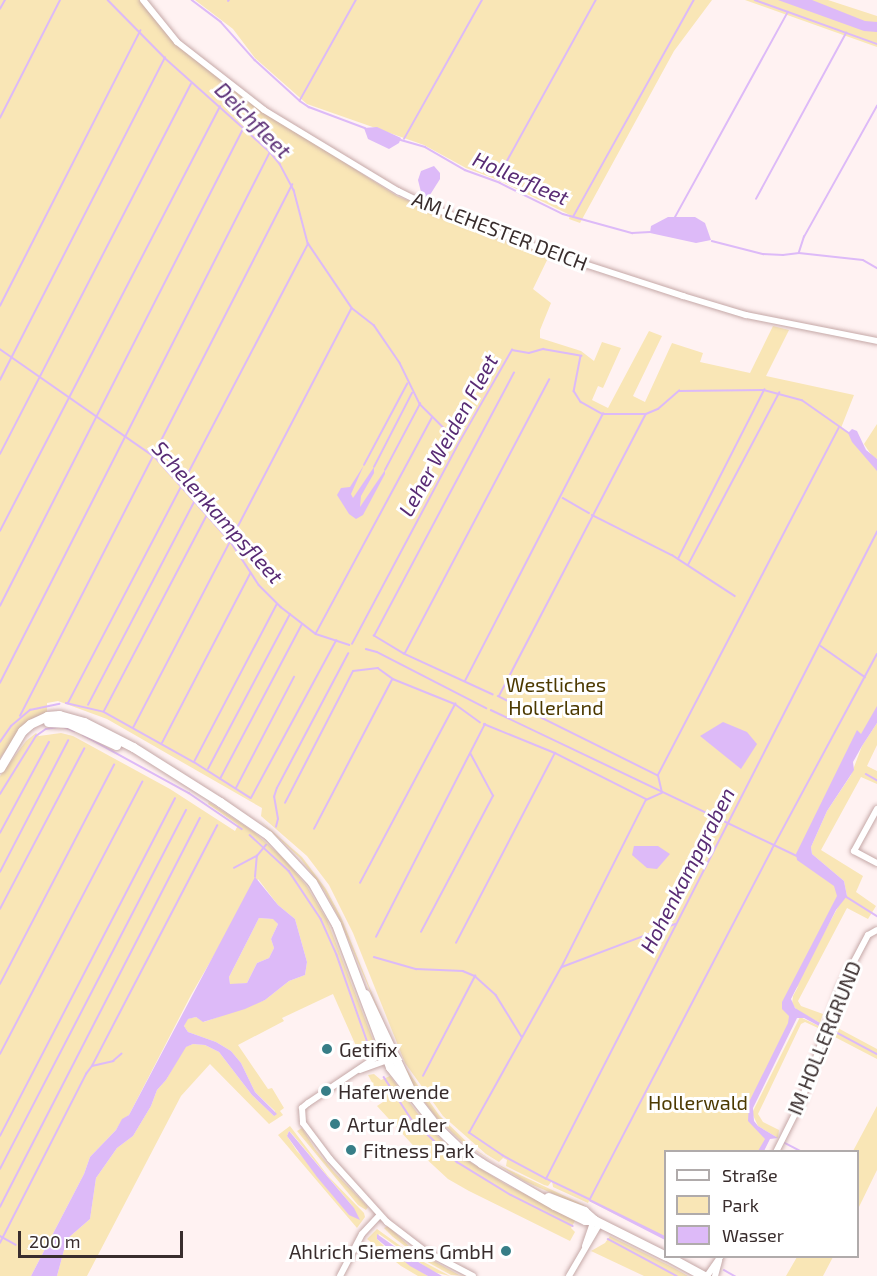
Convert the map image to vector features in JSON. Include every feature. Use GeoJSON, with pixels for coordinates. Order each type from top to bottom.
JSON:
{"type":"FeatureCollection","features":[{"type":"Feature","properties":{"kind":"main road"},"geometry":{"type":"LineString","coordinates":[[1,766],[22,731],[30,724],[47,716],[59,715],[84,722],[133,747],[268,835],[312,882],[336,924],[388,1055],[417,1104],[459,1148],[481,1163],[581,1218],[597,1222],[664,1255]]}},
{"type":"Feature","properties":{"kind":"main road"},"geometry":{"type":"LineString","coordinates":[[670,1258],[706,1276]]}},
{"type":"Feature","properties":{"kind":"street","name":"AM LEHESTER DEICH"},"geometry":{"type":"LineString","coordinates":[[143,0],[177,42],[264,110],[398,191],[433,208],[557,255],[753,317],[877,341]]}},
{"type":"Feature","properties":{"kind":"street"},"geometry":{"type":"LineString","coordinates":[[877,809],[854,851],[877,863]]}},
{"type":"Feature","properties":{"kind":"street","name":"IM HOLLERGRUND"},"geometry":{"type":"LineString","coordinates":[[777,1150],[801,1102],[826,1028],[856,955],[868,935],[877,930]]}},
{"type":"Feature","properties":{"kind":"street"},"geometry":{"type":"LineString","coordinates":[[388,1055],[357,1071],[308,1103],[302,1108],[301,1116],[316,1142],[380,1215],[425,1251],[473,1276]]}},
{"type":"Feature","properties":{"kind":"street"},"geometry":{"type":"LineString","coordinates":[[340,1276],[362,1234],[380,1215]]}},
{"type":"Feature","properties":{"kind":"street"},"geometry":{"type":"LineString","coordinates":[[569,1276],[597,1222]]}},
{"type":"Feature","properties":{"kind":"street"},"geometry":{"type":"LineString","coordinates":[[706,1276],[720,1258]]}},
{"type":"Feature","properties":{"kind":"street"},"geometry":{"type":"LineString","coordinates":[[715,1276],[720,1258]]}},
{"type":"Feature","properties":{"kind":"green space","name":"Westliches Hollerland"},"geometry":{"type":"Polygon","coordinates":[[[0,0],[140,0],[175,42],[306,138],[397,196],[549,256],[533,289],[551,303],[540,330],[540,338],[581,351],[594,361],[602,342],[621,348],[603,388],[598,386],[592,400],[608,408],[649,331],[662,336],[633,396],[645,402],[672,343],[703,353],[700,362],[750,373],[773,326],[789,330],[766,376],[854,395],[841,428],[852,435],[877,467],[877,709],[800,856],[838,878],[843,895],[811,956],[842,900],[847,896],[844,881],[812,854],[811,847],[827,811],[851,775],[862,746],[877,723],[877,745],[867,766],[877,771],[877,784],[861,777],[821,850],[863,876],[856,892],[876,906],[868,919],[847,908],[798,1001],[801,1006],[823,1014],[820,1023],[798,1011],[792,1004],[793,996],[799,985],[788,999],[794,1014],[750,1110],[751,1120],[769,1138],[763,1150],[664,1150],[664,1238],[589,1201],[588,1203],[553,1187],[552,1181],[548,1186],[544,1185],[506,1166],[507,1160],[503,1158],[499,1162],[486,1154],[443,1116],[405,1063],[353,933],[329,885],[307,856],[261,816],[262,808],[107,719],[58,701],[47,703],[47,712],[29,720],[0,758],[0,0]]]}},
{"type":"Feature","properties":{"kind":"green space"},"geometry":{"type":"Polygon","coordinates":[[[195,0],[712,0],[674,51],[580,223],[569,219],[570,215],[498,180],[466,168],[424,145],[307,104],[255,58],[233,29],[195,0]]]}},
{"type":"Feature","properties":{"kind":"green space"},"geometry":{"type":"Polygon","coordinates":[[[745,0],[828,0],[877,16],[877,47],[745,0]]]}},
{"type":"Feature","properties":{"kind":"green space"},"geometry":{"type":"Polygon","coordinates":[[[877,424],[877,459],[872,456],[864,444],[877,424]]]}},
{"type":"Feature","properties":{"kind":"green space"},"geometry":{"type":"Polygon","coordinates":[[[36,733],[39,736],[61,733],[73,736],[170,789],[235,831],[238,825],[208,804],[209,802],[254,832],[284,859],[306,885],[327,920],[373,1040],[365,1044],[365,1051],[360,1055],[333,994],[282,1018],[284,1021],[238,1045],[268,1089],[272,1088],[284,1108],[280,1111],[283,1115],[269,1124],[210,1064],[181,1096],[87,1276],[57,1276],[67,1239],[90,1219],[96,1178],[117,1148],[133,1136],[151,1106],[157,1090],[166,1080],[185,1047],[193,1044],[205,1045],[219,1052],[252,1095],[274,1116],[275,1111],[255,1092],[241,1063],[231,1051],[216,1042],[188,1032],[184,1026],[187,1019],[196,1017],[204,1022],[265,1000],[289,981],[305,975],[307,962],[295,919],[278,905],[258,879],[191,995],[129,1115],[90,1157],[84,1174],[31,1276],[0,1276],[0,776],[26,741],[36,733]]]}},
{"type":"Feature","properties":{"kind":"green space"},"geometry":{"type":"Polygon","coordinates":[[[257,818],[302,857],[326,889],[341,917],[389,1035],[339,918],[324,890],[300,858],[257,818]]]}},
{"type":"Feature","properties":{"kind":"green space"},"geometry":{"type":"Polygon","coordinates":[[[259,918],[274,919],[278,924],[271,939],[274,948],[269,958],[257,963],[247,983],[230,985],[229,977],[259,918]]]}},
{"type":"Feature","properties":{"kind":"green space"},"geometry":{"type":"Polygon","coordinates":[[[800,1017],[819,1026],[818,1028],[805,1022],[801,1024],[758,1114],[763,1122],[779,1130],[778,1138],[758,1126],[752,1113],[800,1017]]]}},
{"type":"Feature","properties":{"kind":"green space"},"geometry":{"type":"Polygon","coordinates":[[[834,1026],[877,1049],[877,1059],[831,1035],[830,1031],[834,1026]]]}},
{"type":"Feature","properties":{"kind":"green space"},"geometry":{"type":"Polygon","coordinates":[[[402,1063],[439,1115],[473,1148],[497,1164],[584,1205],[583,1207],[524,1181],[462,1142],[436,1117],[415,1089],[402,1063]]]}},
{"type":"Feature","properties":{"kind":"green space"},"geometry":{"type":"Polygon","coordinates":[[[374,1074],[381,1080],[390,1076],[430,1130],[464,1158],[505,1184],[576,1219],[571,1228],[575,1232],[570,1241],[448,1179],[421,1154],[377,1106],[383,1102],[368,1075],[374,1074]]]}},
{"type":"Feature","properties":{"kind":"green space"},"geometry":{"type":"Polygon","coordinates":[[[877,1106],[877,1170],[859,1207],[859,1150],[854,1150],[877,1106]]]}},
{"type":"Feature","properties":{"kind":"green space"},"geometry":{"type":"Polygon","coordinates":[[[290,1126],[328,1176],[364,1213],[365,1217],[357,1228],[278,1135],[290,1126]],[[289,1131],[287,1136],[297,1151],[354,1208],[289,1131]]]}},
{"type":"Feature","properties":{"kind":"green space"},"geometry":{"type":"Polygon","coordinates":[[[302,1128],[315,1149],[334,1172],[368,1207],[366,1210],[358,1205],[297,1131],[302,1128]]]}},
{"type":"Feature","properties":{"kind":"green space"},"geometry":{"type":"Polygon","coordinates":[[[388,1226],[411,1248],[459,1275],[467,1276],[451,1275],[422,1259],[384,1228],[388,1226]]]}},
{"type":"Feature","properties":{"kind":"green space"},"geometry":{"type":"Polygon","coordinates":[[[377,1229],[420,1260],[450,1276],[433,1272],[379,1234],[377,1239],[388,1250],[428,1276],[418,1276],[401,1266],[367,1239],[377,1229]]]}},
{"type":"Feature","properties":{"kind":"green space"},"geometry":{"type":"Polygon","coordinates":[[[610,1236],[688,1276],[644,1276],[591,1251],[605,1243],[610,1236]]]}},
{"type":"Feature","properties":{"kind":"green space"},"geometry":{"type":"Polygon","coordinates":[[[796,1258],[832,1258],[823,1276],[786,1276],[796,1258]]]}},
{"type":"Feature","properties":{"kind":"water"},"geometry":{"type":"Polygon","coordinates":[[[778,0],[812,0],[865,21],[877,22],[877,32],[864,31],[778,0]]]}},
{"type":"Feature","properties":{"kind":"water"},"geometry":{"type":"Polygon","coordinates":[[[377,127],[401,138],[399,143],[389,149],[368,139],[364,128],[377,127]]]}},
{"type":"Feature","properties":{"kind":"water"},"geometry":{"type":"Polygon","coordinates":[[[434,166],[440,173],[440,179],[428,198],[422,196],[418,180],[421,171],[434,166]]]}},
{"type":"Feature","properties":{"kind":"water"},"geometry":{"type":"Polygon","coordinates":[[[668,217],[695,217],[705,223],[711,240],[696,243],[650,233],[651,226],[668,217]]]}},
{"type":"Feature","properties":{"kind":"water"},"geometry":{"type":"Polygon","coordinates":[[[852,429],[857,431],[866,450],[877,459],[877,471],[852,442],[848,433],[852,429]]]}},
{"type":"Feature","properties":{"kind":"water"},"geometry":{"type":"Polygon","coordinates":[[[364,465],[351,494],[353,498],[374,467],[374,473],[361,496],[360,507],[385,470],[385,474],[363,515],[356,519],[349,514],[337,495],[341,488],[350,487],[364,465]]]}},
{"type":"Feature","properties":{"kind":"water"},"geometry":{"type":"Polygon","coordinates":[[[877,706],[877,723],[853,762],[854,770],[827,811],[811,847],[812,854],[844,881],[847,896],[836,910],[791,999],[795,1008],[820,1023],[819,1026],[804,1018],[797,1018],[753,1108],[754,1121],[758,1126],[778,1138],[770,1139],[764,1150],[759,1150],[765,1139],[748,1121],[749,1102],[788,1023],[789,1016],[782,1009],[782,1002],[837,896],[834,886],[797,860],[796,854],[857,730],[861,734],[877,706]]]}},
{"type":"Feature","properties":{"kind":"water"},"geometry":{"type":"Polygon","coordinates":[[[723,722],[747,732],[757,744],[741,769],[700,736],[723,722]]]}},
{"type":"Feature","properties":{"kind":"water"},"geometry":{"type":"Polygon","coordinates":[[[634,846],[658,846],[670,854],[657,869],[647,868],[632,855],[634,846]]]}},
{"type":"Feature","properties":{"kind":"water"},"geometry":{"type":"Polygon","coordinates":[[[255,877],[278,905],[295,919],[307,962],[305,975],[289,981],[265,1000],[245,1009],[203,1022],[196,1017],[188,1019],[184,1026],[188,1032],[216,1042],[231,1051],[241,1063],[255,1092],[277,1114],[274,1116],[252,1095],[219,1052],[205,1045],[193,1044],[186,1047],[166,1080],[157,1090],[151,1106],[133,1136],[117,1148],[96,1178],[90,1219],[67,1239],[57,1276],[31,1276],[84,1174],[90,1157],[116,1130],[122,1119],[129,1115],[255,877]],[[259,918],[229,977],[230,984],[247,983],[257,963],[269,958],[274,948],[271,939],[278,924],[273,919],[259,918]]]}},
{"type":"Feature","properties":{"kind":"water"},"geometry":{"type":"Polygon","coordinates":[[[289,1131],[354,1208],[360,1220],[349,1215],[317,1177],[287,1136],[289,1131]]]}},
{"type":"Feature","properties":{"kind":"water"},"geometry":{"type":"Polygon","coordinates":[[[590,1199],[664,1236],[664,1239],[589,1201],[590,1199]]]}},
{"type":"Feature","properties":{"kind":"water"},"geometry":{"type":"Polygon","coordinates":[[[377,1234],[442,1276],[428,1276],[410,1266],[377,1239],[377,1234]]]}},
{"type":"Feature","properties":{"kind":"waterway"},"geometry":{"type":"LineString","coordinates":[[0,9],[5,0]]}},
{"type":"Feature","properties":{"kind":"waterway"},"geometry":{"type":"LineString","coordinates":[[0,118],[60,0]]}},
{"type":"Feature","properties":{"kind":"waterway","name":"Deichfleet"},"geometry":{"type":"LineString","coordinates":[[108,0],[165,58],[270,152],[280,164],[294,190],[308,243],[352,308],[374,325],[400,363],[420,404],[446,430]]}},
{"type":"Feature","properties":{"kind":"waterway","name":"Hollerfleet"},"geometry":{"type":"LineString","coordinates":[[192,0],[221,22],[255,60],[300,101],[309,107],[365,128]]}},
{"type":"Feature","properties":{"kind":"waterway"},"geometry":{"type":"LineString","coordinates":[[300,100],[356,0]]}},
{"type":"Feature","properties":{"kind":"waterway"},"geometry":{"type":"LineString","coordinates":[[404,139],[482,0]]}},
{"type":"Feature","properties":{"kind":"waterway"},"geometry":{"type":"LineString","coordinates":[[502,170],[596,0]]}},
{"type":"Feature","properties":{"kind":"waterway"},"geometry":{"type":"LineString","coordinates":[[573,217],[694,0]]}},
{"type":"Feature","properties":{"kind":"waterway"},"geometry":{"type":"LineString","coordinates":[[755,0],[877,44]]}},
{"type":"Feature","properties":{"kind":"waterway"},"geometry":{"type":"LineString","coordinates":[[674,219],[788,12]]}},
{"type":"Feature","properties":{"kind":"waterway"},"geometry":{"type":"LineString","coordinates":[[0,306],[140,31]]}},
{"type":"Feature","properties":{"kind":"waterway"},"geometry":{"type":"LineString","coordinates":[[756,199],[846,33]]}},
{"type":"Feature","properties":{"kind":"waterway"},"geometry":{"type":"LineString","coordinates":[[0,380],[165,58]]}},
{"type":"Feature","properties":{"kind":"waterway"},"geometry":{"type":"LineString","coordinates":[[0,454],[191,84]]}},
{"type":"Feature","properties":{"kind":"waterway"},"geometry":{"type":"LineString","coordinates":[[799,252],[804,237],[877,106]]}},
{"type":"Feature","properties":{"kind":"waterway"},"geometry":{"type":"LineString","coordinates":[[0,531],[220,107]]}},
{"type":"Feature","properties":{"kind":"waterway"},"geometry":{"type":"LineString","coordinates":[[0,606],[243,129]]}},
{"type":"Feature","properties":{"kind":"waterway","name":"Hollerfleet"},"geometry":{"type":"LineString","coordinates":[[401,140],[425,147],[465,170],[500,183],[563,214],[632,233],[650,232]]}},
{"type":"Feature","properties":{"kind":"waterway"},"geometry":{"type":"LineString","coordinates":[[0,683],[270,152]]}},
{"type":"Feature","properties":{"kind":"waterway"},"geometry":{"type":"LineString","coordinates":[[20,716],[292,185]]}},
{"type":"Feature","properties":{"kind":"waterway","name":"Hollerfleet"},"geometry":{"type":"LineString","coordinates":[[712,241],[763,254],[799,253],[863,260],[877,268]]}},
{"type":"Feature","properties":{"kind":"waterway"},"geometry":{"type":"LineString","coordinates":[[68,703],[308,244]]}},
{"type":"Feature","properties":{"kind":"waterway"},"geometry":{"type":"LineString","coordinates":[[133,728],[351,309]]}},
{"type":"Feature","properties":{"kind":"waterway","name":"Schelenkampsfleet"},"geometry":{"type":"LineString","coordinates":[[0,349],[155,457],[231,542],[259,585],[281,607],[316,634],[349,645]]}},
{"type":"Feature","properties":{"kind":"waterway","name":"Leher Weiden Fleet"},"geometry":{"type":"LineString","coordinates":[[352,644],[460,441],[512,350],[529,353],[543,349],[581,356],[574,391],[581,402],[603,414],[646,414],[658,409],[679,391],[764,390],[802,400],[849,433]]}},
{"type":"Feature","properties":{"kind":"waterway"},"geometry":{"type":"LineString","coordinates":[[493,695],[404,654],[374,636],[514,373]]}},
{"type":"Feature","properties":{"kind":"waterway"},"geometry":{"type":"LineString","coordinates":[[405,653],[549,380]]}},
{"type":"Feature","properties":{"kind":"waterway"},"geometry":{"type":"LineString","coordinates":[[364,465],[407,384]]}},
{"type":"Feature","properties":{"kind":"waterway"},"geometry":{"type":"LineString","coordinates":[[678,559],[764,390]]}},
{"type":"Feature","properties":{"kind":"waterway"},"geometry":{"type":"LineString","coordinates":[[374,467],[412,393]]}},
{"type":"Feature","properties":{"kind":"waterway"},"geometry":{"type":"LineString","coordinates":[[688,565],[779,393]]}},
{"type":"Feature","properties":{"kind":"waterway"},"geometry":{"type":"LineString","coordinates":[[385,470],[420,404]]}},
{"type":"Feature","properties":{"kind":"waterway"},"geometry":{"type":"LineString","coordinates":[[465,681],[603,414]]}},
{"type":"Feature","properties":{"kind":"waterway"},"geometry":{"type":"LineString","coordinates":[[499,696],[645,415]]}},
{"type":"Feature","properties":{"kind":"waterway"},"geometry":{"type":"LineString","coordinates":[[316,633],[432,418]]}},
{"type":"Feature","properties":{"kind":"waterway"},"geometry":{"type":"LineString","coordinates":[[546,1179],[503,1156],[469,1133],[561,968],[646,800],[662,793],[658,775],[839,428]]}},
{"type":"Feature","properties":{"kind":"waterway"},"geometry":{"type":"LineString","coordinates":[[563,498],[589,513]]}},
{"type":"Feature","properties":{"kind":"waterway"},"geometry":{"type":"LineString","coordinates":[[88,705],[194,502]]}},
{"type":"Feature","properties":{"kind":"waterway"},"geometry":{"type":"LineString","coordinates":[[592,515],[672,555],[735,596]]}},
{"type":"Feature","properties":{"kind":"waterway"},"geometry":{"type":"LineString","coordinates":[[104,711],[206,517]]}},
{"type":"Feature","properties":{"kind":"waterway","name":"Hohenkampgraben"},"geometry":{"type":"LineString","coordinates":[[590,1200],[546,1179],[877,532]]}},
{"type":"Feature","properties":{"kind":"waterway"},"geometry":{"type":"LineString","coordinates":[[162,743],[250,574]]}},
{"type":"Feature","properties":{"kind":"waterway"},"geometry":{"type":"LineString","coordinates":[[194,762],[277,604]]}},
{"type":"Feature","properties":{"kind":"waterway"},"geometry":{"type":"LineString","coordinates":[[208,769],[290,614]]}},
{"type":"Feature","properties":{"kind":"waterway"},"geometry":{"type":"LineString","coordinates":[[220,779],[302,624]]}},
{"type":"Feature","properties":{"kind":"waterway"},"geometry":{"type":"LineString","coordinates":[[66,703],[104,712],[194,762],[251,798],[336,641]]}},
{"type":"Feature","properties":{"kind":"waterway"},"geometry":{"type":"LineString","coordinates":[[821,646],[865,677]]}},
{"type":"Feature","properties":{"kind":"waterway","name":"Schelenkampsfleet"},"geometry":{"type":"LineString","coordinates":[[366,649],[377,652],[486,708]]}},
{"type":"Feature","properties":{"kind":"waterway","name":"Leher Weiden Fleet"},"geometry":{"type":"LineString","coordinates":[[276,827],[278,819],[274,797],[277,788],[348,654]]}},
{"type":"Feature","properties":{"kind":"waterway"},"geometry":{"type":"LineString","coordinates":[[590,1199],[772,849],[877,654]]}},
{"type":"Feature","properties":{"kind":"waterway"},"geometry":{"type":"LineString","coordinates":[[285,803],[353,671],[378,668],[393,679],[455,704],[480,722]]}},
{"type":"Feature","properties":{"kind":"waterway"},"geometry":{"type":"LineString","coordinates":[[236,788],[294,677]]}},
{"type":"Feature","properties":{"kind":"waterway"},"geometry":{"type":"LineString","coordinates":[[314,829],[392,680]]}},
{"type":"Feature","properties":{"kind":"waterway"},"geometry":{"type":"LineString","coordinates":[[498,696],[657,775]]}},
{"type":"Feature","properties":{"kind":"waterway"},"geometry":{"type":"LineString","coordinates":[[0,742],[11,726],[30,710],[59,704]]}},
{"type":"Feature","properties":{"kind":"waterway"},"geometry":{"type":"LineString","coordinates":[[360,883],[455,704]]}},
{"type":"Feature","properties":{"kind":"waterway","name":"Schelenkampsfleet"},"geometry":{"type":"LineString","coordinates":[[491,710],[799,857]]}},
{"type":"Feature","properties":{"kind":"waterway"},"geometry":{"type":"LineString","coordinates":[[484,724],[555,753],[646,799]]}},
{"type":"Feature","properties":{"kind":"waterway"},"geometry":{"type":"LineString","coordinates":[[376,937],[485,724]]}},
{"type":"Feature","properties":{"kind":"waterway"},"geometry":{"type":"LineString","coordinates":[[0,794],[36,736],[46,729],[59,727]]}},
{"type":"Feature","properties":{"kind":"waterway"},"geometry":{"type":"LineString","coordinates":[[64,727],[74,731]]}},
{"type":"Feature","properties":{"kind":"waterway"},"geometry":{"type":"LineString","coordinates":[[83,735],[189,793],[242,829]]}},
{"type":"Feature","properties":{"kind":"waterway"},"geometry":{"type":"LineString","coordinates":[[0,872],[68,741]]}},
{"type":"Feature","properties":{"kind":"waterway"},"geometry":{"type":"LineString","coordinates":[[0,833],[49,742]]}},
{"type":"Feature","properties":{"kind":"waterway"},"geometry":{"type":"LineString","coordinates":[[0,909],[84,749]]}},
{"type":"Feature","properties":{"kind":"waterway"},"geometry":{"type":"LineString","coordinates":[[456,943],[555,753]]}},
{"type":"Feature","properties":{"kind":"waterway"},"geometry":{"type":"LineString","coordinates":[[421,932],[493,796],[471,755]]}},
{"type":"Feature","properties":{"kind":"waterway"},"geometry":{"type":"LineString","coordinates":[[0,984],[114,765]]}},
{"type":"Feature","properties":{"kind":"waterway"},"geometry":{"type":"LineString","coordinates":[[866,774],[877,780]]}},
{"type":"Feature","properties":{"kind":"waterway"},"geometry":{"type":"LineString","coordinates":[[0,1054],[142,782]]}},
{"type":"Feature","properties":{"kind":"waterway"},"geometry":{"type":"LineString","coordinates":[[0,1136],[175,799]]}},
{"type":"Feature","properties":{"kind":"waterway"},"geometry":{"type":"LineString","coordinates":[[0,1169],[186,810]]}},
{"type":"Feature","properties":{"kind":"waterway"},"geometry":{"type":"LineString","coordinates":[[0,1207],[200,818]]}},
{"type":"Feature","properties":{"kind":"waterway"},"geometry":{"type":"LineString","coordinates":[[92,1066],[217,826]]}},
{"type":"Feature","properties":{"kind":"waterway"},"geometry":{"type":"LineString","coordinates":[[250,835],[289,871],[321,919],[337,955],[368,1043]]}},
{"type":"Feature","properties":{"kind":"waterway"},"geometry":{"type":"LineString","coordinates":[[255,877],[257,856],[266,845]]}},
{"type":"Feature","properties":{"kind":"waterway"},"geometry":{"type":"LineString","coordinates":[[234,868],[257,856]]}},
{"type":"Feature","properties":{"kind":"waterway"},"geometry":{"type":"LineString","coordinates":[[845,896],[877,916]]}},
{"type":"Feature","properties":{"kind":"waterway"},"geometry":{"type":"LineString","coordinates":[[562,967],[675,924]]}},
{"type":"Feature","properties":{"kind":"waterway"},"geometry":{"type":"LineString","coordinates":[[374,957],[416,969],[463,971],[475,976],[496,995],[522,1037]]}},
{"type":"Feature","properties":{"kind":"waterway"},"geometry":{"type":"LineString","coordinates":[[423,1076],[475,976]]}},
{"type":"Feature","properties":{"kind":"waterway"},"geometry":{"type":"LineString","coordinates":[[830,1029],[877,1054]]}},
{"type":"Feature","properties":{"kind":"waterway"},"geometry":{"type":"LineString","coordinates":[[0,1243],[86,1074],[92,1066],[113,1061],[121,1054]]}},
{"type":"Feature","properties":{"kind":"waterway"},"geometry":{"type":"LineString","coordinates":[[384,1077],[412,1120],[457,1162],[511,1195],[573,1226]]}},
{"type":"Feature","properties":{"kind":"waterway"},"geometry":{"type":"LineString","coordinates":[[785,1143],[799,1150]]}},
{"type":"Feature","properties":{"kind":"waterway"},"geometry":{"type":"LineString","coordinates":[[0,1236],[16,1245]]}},
{"type":"Feature","properties":{"kind":"waterway"},"geometry":{"type":"LineString","coordinates":[[608,1239],[677,1276]]}},
{"type":"Feature","properties":{"kind":"waterway"},"geometry":{"type":"LineString","coordinates":[[724,1270],[735,1276]]}},
{"type":"Feature","properties":{"kind":"place","name":"Getifix"},"geometry":{"type":"Point","coordinates":[327,1049]}},
{"type":"Feature","properties":{"kind":"place","name":"Haferwende"},"geometry":{"type":"Point","coordinates":[326,1091]}},
{"type":"Feature","properties":{"kind":"place","name":"Artur Adler"},"geometry":{"type":"Point","coordinates":[335,1124]}},
{"type":"Feature","properties":{"kind":"place","name":"Fitness Park"},"geometry":{"type":"Point","coordinates":[351,1150]}},
{"type":"Feature","properties":{"kind":"place","name":"Ahlrich Siemens GmbH"},"geometry":{"type":"Point","coordinates":[506,1251]}},
{"type":"Feature","properties":{"kind":"park label","name":"Hollerwald"},"geometry":{"type":"Point","coordinates":[698,1102]}}]}
